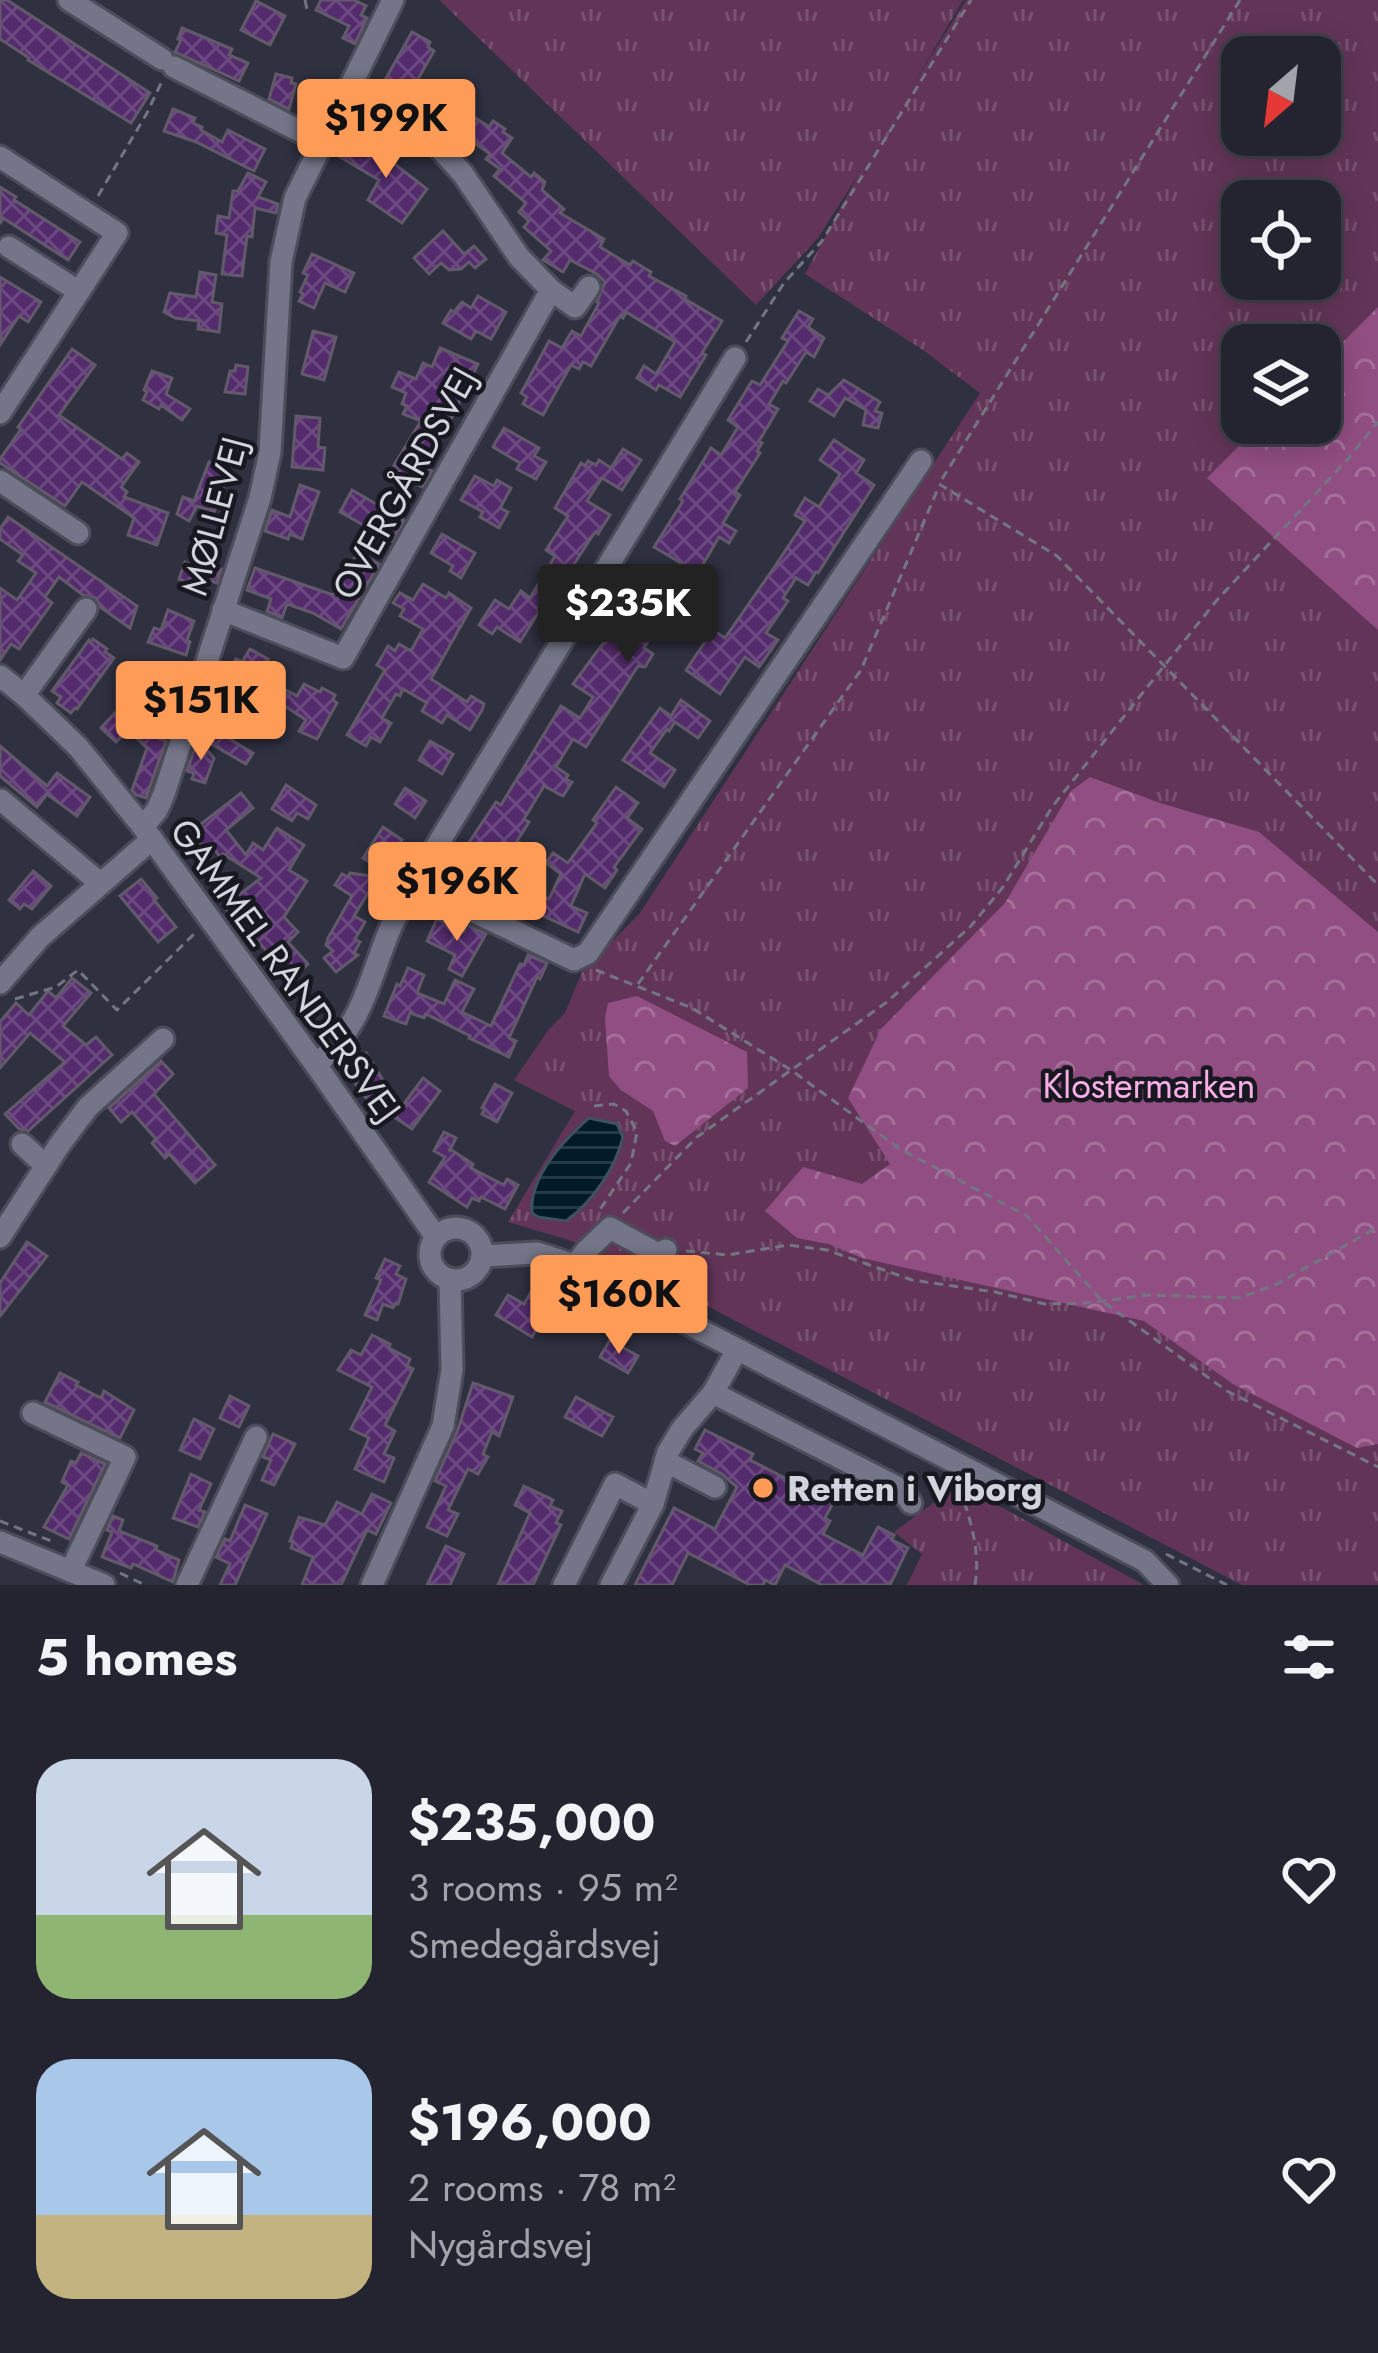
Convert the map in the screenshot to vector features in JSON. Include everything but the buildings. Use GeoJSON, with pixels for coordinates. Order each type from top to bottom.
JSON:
{"type":"FeatureCollection","features":[{"type":"Feature","properties":{"kind":"street"},"geometry":{"type":"LineString","coordinates":[[69,0],[168,65],[321,142]]}},
{"type":"Feature","properties":{"kind":"street","name":"MØLLEVEJ"},"geometry":{"type":"LineString","coordinates":[[148,833],[260,498],[270,452],[281,262],[296,198],[393,0]]}},
{"type":"Feature","properties":{"kind":"street"},"geometry":{"type":"LineString","coordinates":[[350,91],[403,119],[436,144],[463,174],[519,257],[551,290],[575,308],[589,287]]}},
{"type":"Feature","properties":{"kind":"street"},"geometry":{"type":"LineString","coordinates":[[0,157],[117,232],[0,413]]}},
{"type":"Feature","properties":{"kind":"street"},"geometry":{"type":"LineString","coordinates":[[9,248],[78,291]]}},
{"type":"Feature","properties":{"kind":"street","name":"OVERGÅRDSVEJ"},"geometry":{"type":"LineString","coordinates":[[223,610],[344,658],[551,290]]}},
{"type":"Feature","properties":{"kind":"street"},"geometry":{"type":"LineString","coordinates":[[316,1065],[348,1030],[368,994],[388,932],[414,883],[735,358]]}},
{"type":"Feature","properties":{"kind":"street"},"geometry":{"type":"LineString","coordinates":[[414,883],[574,960],[588,953],[921,461]]}},
{"type":"Feature","properties":{"kind":"street"},"geometry":{"type":"LineString","coordinates":[[0,481],[79,533]]}},
{"type":"Feature","properties":{"kind":"street"},"geometry":{"type":"LineString","coordinates":[[24,695],[86,610]]}},
{"type":"Feature","properties":{"kind":"street","name":"GAMMEL RANDERSVEJ"},"geometry":{"type":"LineString","coordinates":[[0,676],[78,747],[148,833],[436,1237]]}},
{"type":"Feature","properties":{"kind":"street"},"geometry":{"type":"LineString","coordinates":[[1,800],[100,884]]}},
{"type":"Feature","properties":{"kind":"street"},"geometry":{"type":"LineString","coordinates":[[8,992],[40,937],[148,833]]}},
{"type":"Feature","properties":{"kind":"street"},"geometry":{"type":"LineString","coordinates":[[0,1237],[88,1107],[163,1039]]}},
{"type":"Feature","properties":{"kind":"street"},"geometry":{"type":"LineString","coordinates":[[22,1144],[46,1166]]}},
{"type":"Feature","properties":{"kind":"street"},"geometry":{"type":"LineString","coordinates":[[575,1265],[604,1220],[658,1253],[666,1250]]}},
{"type":"Feature","properties":{"kind":"street"},"geometry":{"type":"LineString","coordinates":[[449,1228],[463,1228],[479,1240],[482,1256],[473,1273],[450,1279],[434,1267],[430,1248],[449,1228]]}},
{"type":"Feature","properties":{"kind":"street"},"geometry":{"type":"LineString","coordinates":[[482,1256],[538,1253],[575,1265],[1145,1561],[1168,1585]]}},
{"type":"Feature","properties":{"kind":"street"},"geometry":{"type":"LineString","coordinates":[[372,1585],[443,1426],[452,1370],[450,1279]]}},
{"type":"Feature","properties":{"kind":"street"},"geometry":{"type":"LineString","coordinates":[[611,1585],[653,1504],[665,1461],[682,1429],[712,1393],[737,1350]]}},
{"type":"Feature","properties":{"kind":"street"},"geometry":{"type":"LineString","coordinates":[[712,1393],[901,1489],[911,1503]]}},
{"type":"Feature","properties":{"kind":"street"},"geometry":{"type":"LineString","coordinates":[[33,1413],[124,1457],[71,1570]]}},
{"type":"Feature","properties":{"kind":"street"},"geometry":{"type":"LineString","coordinates":[[187,1585],[256,1437]]}},
{"type":"Feature","properties":{"kind":"street"},"geometry":{"type":"LineString","coordinates":[[665,1461],[715,1487]]}},
{"type":"Feature","properties":{"kind":"street"},"geometry":{"type":"LineString","coordinates":[[564,1585],[615,1484],[653,1504]]}},
{"type":"Feature","properties":{"kind":"street"},"geometry":{"type":"LineString","coordinates":[[0,1542],[104,1585]]}},
{"type":"Feature","properties":{"kind":"path"},"geometry":{"type":"LineString","coordinates":[[305,0],[308,14]]}},
{"type":"Feature","properties":{"kind":"path"},"geometry":{"type":"LineString","coordinates":[[735,358],[784,283],[822,242],[970,0]]}},
{"type":"Feature","properties":{"kind":"path"},"geometry":{"type":"LineString","coordinates":[[637,986],[861,670],[939,484],[1240,0]]}},
{"type":"Feature","properties":{"kind":"path"},"geometry":{"type":"LineString","coordinates":[[88,213],[147,113],[168,65]]}},
{"type":"Feature","properties":{"kind":"path"},"geometry":{"type":"LineString","coordinates":[[604,1220],[697,1136],[887,1002],[971,926],[1004,887],[1052,807],[1217,600],[1378,422]]}},
{"type":"Feature","properties":{"kind":"path"},"geometry":{"type":"LineString","coordinates":[[939,484],[1058,556],[1378,885]]}},
{"type":"Feature","properties":{"kind":"path"},"geometry":{"type":"LineString","coordinates":[[8,992],[56,987],[78,970],[117,1010],[210,919]]}},
{"type":"Feature","properties":{"kind":"path"},"geometry":{"type":"LineString","coordinates":[[574,960],[692,1008],[791,1070],[900,1149],[1027,1216],[1102,1301],[1226,1391],[1378,1467]]}},
{"type":"Feature","properties":{"kind":"path"},"geometry":{"type":"LineString","coordinates":[[594,1106],[614,1104],[626,1111],[637,1132],[631,1163],[604,1220]]}},
{"type":"Feature","properties":{"kind":"path"},"geometry":{"type":"LineString","coordinates":[[666,1250],[728,1255],[788,1244],[827,1250],[912,1280],[1045,1304],[1147,1295],[1240,1298],[1279,1283],[1378,1227]]}},
{"type":"Feature","properties":{"kind":"path"},"geometry":{"type":"LineString","coordinates":[[953,1476],[961,1488],[976,1547],[975,1585]]}},
{"type":"Feature","properties":{"kind":"path"},"geometry":{"type":"LineString","coordinates":[[1188,1565],[1227,1585]]}},
{"type":"Feature","properties":{"kind":"green space"},"geometry":{"type":"Polygon","coordinates":[[[439,0],[963,0],[913,85],[966,0],[1378,0],[1378,1585],[1242,1585],[665,1284],[572,1241],[508,1222],[575,1111],[514,1080],[565,1013],[582,972],[640,913],[980,393],[805,274],[858,175],[818,238],[756,305],[439,0]]]}},
{"type":"Feature","properties":{"kind":"green space"},"geometry":{"type":"Polygon","coordinates":[[[1378,307],[1378,630],[1207,478],[1241,444],[1341,444],[1341,344],[1378,307]]]}},
{"type":"Feature","properties":{"kind":"green space","name":"Klostermarken"},"geometry":{"type":"Polygon","coordinates":[[[1090,777],[1259,832],[1378,932],[1378,1444],[1357,1448],[1233,1384],[1144,1321],[862,1258],[829,1244],[797,1238],[765,1211],[803,1167],[862,1184],[890,1164],[848,1098],[881,1029],[1005,903],[1071,791],[1090,777]]]}},
{"type":"Feature","properties":{"kind":"green space"},"geometry":{"type":"Polygon","coordinates":[[[637,996],[747,1052],[748,1088],[675,1146],[665,1141],[653,1111],[609,1076],[608,1003],[637,996]]]}},
{"type":"Feature","properties":{"kind":"green space"},"geometry":{"type":"Polygon","coordinates":[[[959,1484],[1143,1585],[907,1585],[922,1554],[894,1532],[959,1484]]]}},
{"type":"Feature","properties":{"kind":"water"},"geometry":{"type":"Polygon","coordinates":[[[589,1118],[617,1124],[623,1137],[609,1172],[566,1221],[538,1217],[532,1213],[533,1200],[542,1173],[589,1118]]]}},
{"type":"Feature","properties":{"kind":"place","name":"Retten i Viborg"},"geometry":{"type":"Point","coordinates":[763,1488]}}]}
